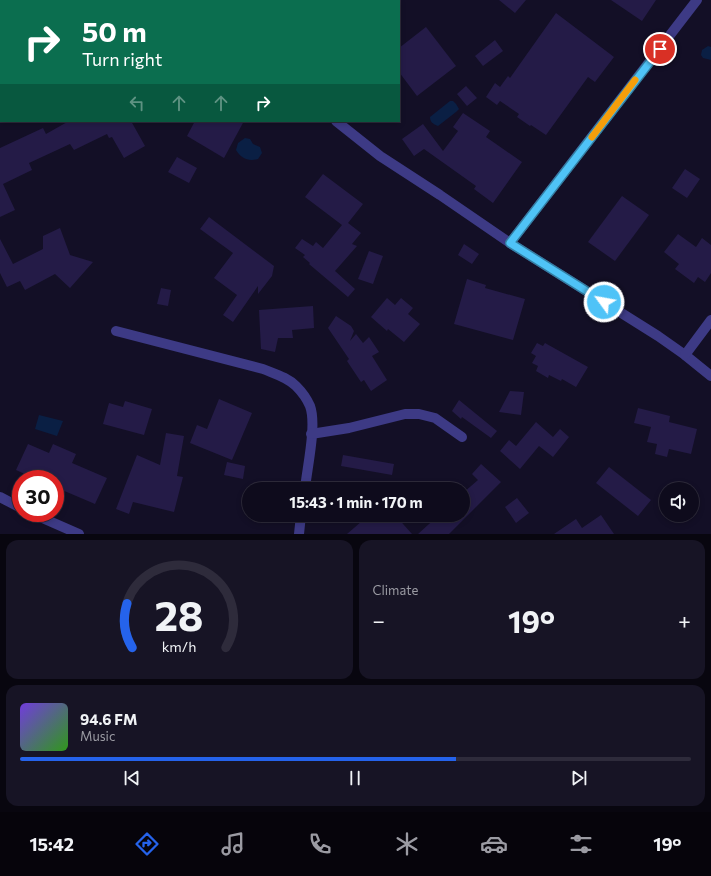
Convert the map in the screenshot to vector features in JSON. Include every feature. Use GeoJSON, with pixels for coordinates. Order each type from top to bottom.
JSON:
{"type":"FeatureCollection","features":[{"type":"Feature","properties":{"kind":"street"},"geometry":{"type":"LineString","coordinates":[[510,243],[697,0]]}},
{"type":"Feature","properties":{"kind":"street"},"geometry":{"type":"LineString","coordinates":[[337,122],[380,156],[510,243],[658,336],[711,376]]}},
{"type":"Feature","properties":{"kind":"street"},"geometry":{"type":"LineString","coordinates":[[685,355],[711,320]]}},
{"type":"Feature","properties":{"kind":"street"},"geometry":{"type":"LineString","coordinates":[[116,331],[251,366],[283,377],[296,386],[304,395],[310,406],[312,420],[306,482]]}},
{"type":"Feature","properties":{"kind":"street"},"geometry":{"type":"LineString","coordinates":[[311,434],[349,428],[405,414],[419,414],[435,418],[462,437]]}},
{"type":"Feature","properties":{"kind":"street"},"geometry":{"type":"LineString","coordinates":[[0,498],[12,504]]}},
{"type":"Feature","properties":{"kind":"street"},"geometry":{"type":"LineString","coordinates":[[52,522],[79,534]]}},
{"type":"Feature","properties":{"kind":"street"},"geometry":{"type":"LineString","coordinates":[[298,534],[300,522]]}},
{"type":"Feature","properties":{"kind":"water"},"geometry":{"type":"Polygon","coordinates":[[[708,46],[711,47],[711,60],[703,58],[701,55],[702,50],[708,46]]]}},
{"type":"Feature","properties":{"kind":"water"},"geometry":{"type":"Polygon","coordinates":[[[450,101],[453,101],[459,109],[438,126],[433,124],[430,117],[450,101]]]}},
{"type":"Feature","properties":{"kind":"water"},"geometry":{"type":"Polygon","coordinates":[[[245,138],[250,139],[253,144],[260,147],[262,153],[258,159],[245,159],[236,150],[238,143],[245,138]]]}},
{"type":"Feature","properties":{"kind":"water"},"geometry":{"type":"Polygon","coordinates":[[[39,415],[63,421],[57,436],[35,429],[39,415]]]}},
{"type":"Feature","properties":{"kind":"building"},"geometry":{"type":"Polygon","coordinates":[[[499,0],[526,0],[515,13],[499,0]]]}},
{"type":"Feature","properties":{"kind":"building"},"geometry":{"type":"Polygon","coordinates":[[[611,0],[656,0],[642,21],[611,0]]]}},
{"type":"Feature","properties":{"kind":"building"},"geometry":{"type":"Polygon","coordinates":[[[556,13],[614,57],[595,82],[588,77],[546,135],[517,117],[519,114],[500,101],[497,105],[486,97],[495,83],[500,87],[508,76],[510,78],[556,13]]]}},
{"type":"Feature","properties":{"kind":"building"},"geometry":{"type":"Polygon","coordinates":[[[426,27],[456,66],[417,96],[400,73],[400,47],[426,27]]]}},
{"type":"Feature","properties":{"kind":"building"},"geometry":{"type":"Polygon","coordinates":[[[495,40],[503,51],[483,66],[475,56],[495,40]]]}},
{"type":"Feature","properties":{"kind":"building"},"geometry":{"type":"Polygon","coordinates":[[[466,86],[477,98],[467,106],[457,94],[466,86]]]}},
{"type":"Feature","properties":{"kind":"building"},"geometry":{"type":"Polygon","coordinates":[[[463,113],[490,131],[486,137],[522,162],[493,203],[474,189],[476,186],[424,149],[414,156],[402,139],[423,124],[443,151],[458,131],[453,127],[463,113]]]}},
{"type":"Feature","properties":{"kind":"building"},"geometry":{"type":"Polygon","coordinates":[[[67,122],[132,122],[145,146],[124,158],[112,137],[109,138],[107,134],[74,150],[70,144],[29,163],[32,170],[3,184],[15,210],[0,217],[0,148],[43,128],[46,134],[67,122]]]}},
{"type":"Feature","properties":{"kind":"building"},"geometry":{"type":"Polygon","coordinates":[[[194,122],[243,122],[224,158],[187,136],[194,122]]]}},
{"type":"Feature","properties":{"kind":"building"},"geometry":{"type":"Polygon","coordinates":[[[177,157],[197,168],[189,183],[168,172],[177,157]]]}},
{"type":"Feature","properties":{"kind":"building"},"geometry":{"type":"Polygon","coordinates":[[[685,169],[700,179],[687,198],[672,188],[685,169]]]}},
{"type":"Feature","properties":{"kind":"building"},"geometry":{"type":"Polygon","coordinates":[[[323,174],[363,204],[348,223],[361,233],[352,244],[357,246],[335,271],[355,289],[348,297],[309,264],[310,263],[303,257],[305,255],[295,248],[302,239],[313,246],[316,242],[323,248],[342,225],[305,197],[323,174]]]}},
{"type":"Feature","properties":{"kind":"building"},"geometry":{"type":"Polygon","coordinates":[[[622,196],[649,215],[615,261],[588,242],[622,196]]]}},
{"type":"Feature","properties":{"kind":"building"},"geometry":{"type":"Polygon","coordinates":[[[209,217],[274,266],[272,276],[258,294],[258,286],[233,322],[223,315],[237,295],[214,278],[233,253],[200,229],[209,217]]]}},
{"type":"Feature","properties":{"kind":"building"},"geometry":{"type":"Polygon","coordinates":[[[60,228],[70,255],[93,262],[70,288],[55,274],[25,290],[20,281],[7,287],[0,273],[0,239],[13,264],[43,249],[43,236],[60,228]]]}},
{"type":"Feature","properties":{"kind":"building"},"geometry":{"type":"Polygon","coordinates":[[[678,234],[696,247],[702,238],[711,245],[711,273],[705,282],[698,277],[694,283],[675,269],[679,264],[664,252],[678,234]]]}},
{"type":"Feature","properties":{"kind":"building"},"geometry":{"type":"Polygon","coordinates":[[[464,244],[479,254],[472,264],[458,255],[464,244]]]}},
{"type":"Feature","properties":{"kind":"building"},"geometry":{"type":"Polygon","coordinates":[[[369,251],[383,256],[373,284],[358,279],[369,251]]]}},
{"type":"Feature","properties":{"kind":"building"},"geometry":{"type":"Polygon","coordinates":[[[467,279],[486,285],[485,288],[525,299],[513,340],[454,324],[467,279]]]}},
{"type":"Feature","properties":{"kind":"building"},"geometry":{"type":"Polygon","coordinates":[[[161,288],[171,290],[168,306],[157,304],[161,288]]]}},
{"type":"Feature","properties":{"kind":"building"},"geometry":{"type":"Polygon","coordinates":[[[387,298],[395,305],[401,298],[413,308],[408,314],[420,324],[404,342],[388,329],[387,331],[371,317],[387,298]]]}},
{"type":"Feature","properties":{"kind":"building"},"geometry":{"type":"Polygon","coordinates":[[[313,306],[314,328],[292,330],[293,338],[278,338],[275,352],[261,349],[259,310],[313,306]]]}},
{"type":"Feature","properties":{"kind":"building"},"geometry":{"type":"Polygon","coordinates":[[[336,316],[351,326],[354,331],[350,341],[356,334],[363,343],[369,337],[379,352],[372,356],[387,380],[371,391],[364,380],[361,382],[347,361],[349,359],[328,328],[336,316]]]}},
{"type":"Feature","properties":{"kind":"building"},"geometry":{"type":"Polygon","coordinates":[[[537,343],[543,346],[545,343],[588,367],[576,387],[562,379],[561,381],[549,375],[548,378],[536,371],[538,366],[532,363],[536,356],[531,353],[537,343]]]}},
{"type":"Feature","properties":{"kind":"building"},"geometry":{"type":"Polygon","coordinates":[[[510,391],[524,392],[521,415],[499,412],[510,391]]]}},
{"type":"Feature","properties":{"kind":"building"},"geometry":{"type":"Polygon","coordinates":[[[219,399],[252,413],[232,460],[190,443],[197,425],[207,429],[219,399]]]}},
{"type":"Feature","properties":{"kind":"building"},"geometry":{"type":"Polygon","coordinates":[[[459,400],[497,431],[491,438],[462,417],[461,419],[452,411],[459,400]]]}},
{"type":"Feature","properties":{"kind":"building"},"geometry":{"type":"Polygon","coordinates":[[[125,401],[152,409],[144,435],[103,424],[109,403],[123,407],[125,401]]]}},
{"type":"Feature","properties":{"kind":"building"},"geometry":{"type":"Polygon","coordinates":[[[638,408],[670,416],[669,422],[697,429],[691,454],[669,449],[667,457],[655,454],[657,444],[647,442],[651,427],[634,423],[638,408]]]}},
{"type":"Feature","properties":{"kind":"building"},"geometry":{"type":"Polygon","coordinates":[[[536,422],[553,437],[560,429],[569,437],[553,457],[539,446],[520,469],[500,451],[509,440],[516,446],[536,422]]]}},
{"type":"Feature","properties":{"kind":"building"},"geometry":{"type":"Polygon","coordinates":[[[166,433],[184,436],[177,476],[183,477],[174,512],[133,502],[129,514],[116,509],[137,455],[160,465],[166,433]]]}},
{"type":"Feature","properties":{"kind":"building"},"geometry":{"type":"Polygon","coordinates":[[[28,444],[49,453],[53,444],[76,454],[72,463],[107,478],[95,504],[64,491],[64,470],[16,470],[28,444]]]}},
{"type":"Feature","properties":{"kind":"building"},"geometry":{"type":"Polygon","coordinates":[[[343,455],[394,464],[392,475],[341,466],[343,455]]]}},
{"type":"Feature","properties":{"kind":"building"},"geometry":{"type":"Polygon","coordinates":[[[227,462],[245,466],[243,479],[224,475],[227,462]]]}},
{"type":"Feature","properties":{"kind":"building"},"geometry":{"type":"Polygon","coordinates":[[[481,464],[501,482],[470,513],[470,487],[478,480],[472,474],[481,464]]]}},
{"type":"Feature","properties":{"kind":"building"},"geometry":{"type":"Polygon","coordinates":[[[609,467],[651,500],[638,516],[596,483],[609,467]]]}},
{"type":"Feature","properties":{"kind":"building"},"geometry":{"type":"Polygon","coordinates":[[[517,498],[529,513],[516,523],[505,507],[517,498]]]}},
{"type":"Feature","properties":{"kind":"building"},"geometry":{"type":"Polygon","coordinates":[[[601,515],[614,534],[554,534],[576,519],[582,528],[601,515]]]}},
{"type":"Feature","properties":{"kind":"building"},"geometry":{"type":"Polygon","coordinates":[[[361,522],[401,522],[412,534],[347,534],[361,522]]]}},
{"type":"Feature","properties":{"kind":"building"},"geometry":{"type":"Polygon","coordinates":[[[431,522],[461,522],[449,534],[418,534],[431,522]]]}},
{"type":"Feature","properties":{"kind":"slow traffic"},"geometry":{"type":"LineString","coordinates":[[592,137],[635,80]]}},
{"type":"Feature","properties":{"kind":"route"},"geometry":{"type":"LineString","coordinates":[[604,302],[510,243],[660,49]]}}]}
